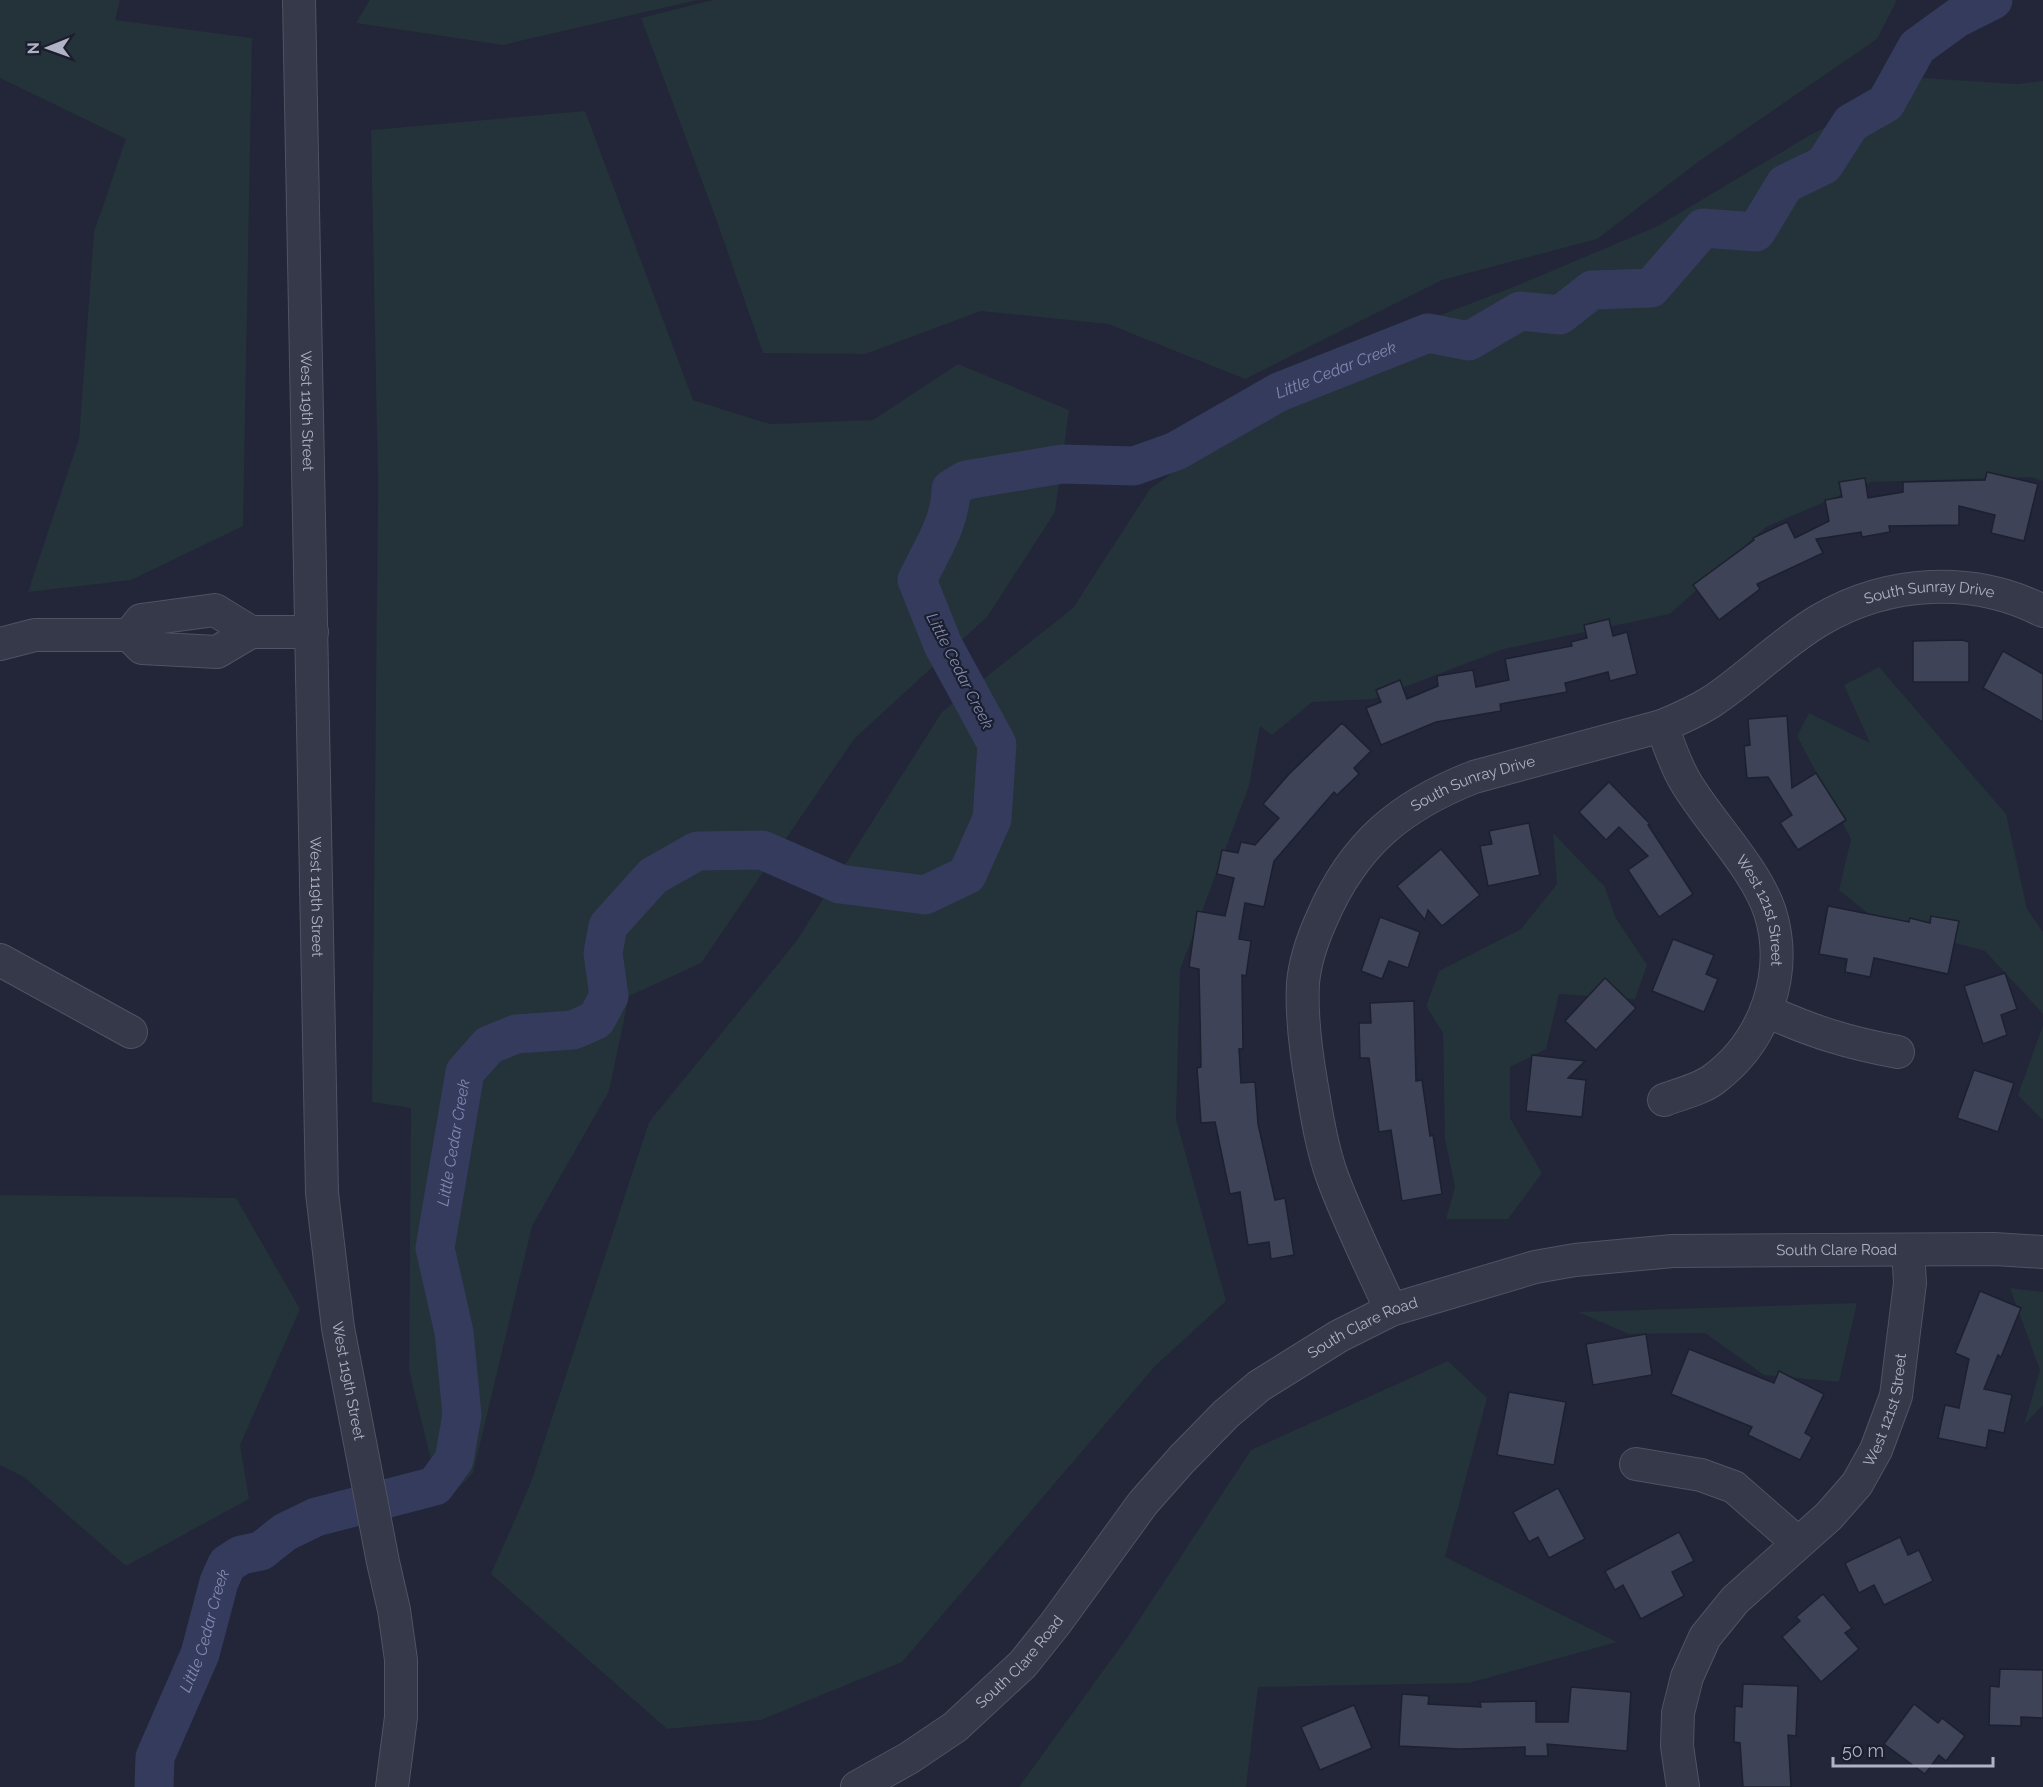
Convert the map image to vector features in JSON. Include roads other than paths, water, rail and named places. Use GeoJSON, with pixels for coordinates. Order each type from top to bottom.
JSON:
{"type":"FeatureCollection","features":[{"type":"Feature","properties":{"kind":"street","name":"West 119th Street"},"geometry":{"type":"LineString","coordinates":[[299,0],[322,1193],[338,1328],[394,1610],[401,1660],[401,1717],[392,1787]]}},
{"type":"Feature","properties":{"kind":"street","name":"South Sunray Drive"},"geometry":{"type":"LineString","coordinates":[[1391,1310],[1332,1175],[1318,1123],[1303,1022],[1303,981],[1312,939],[1330,898],[1353,860],[1378,833],[1417,804],[1445,788],[1474,777],[1662,726],[1711,702],[1819,620],[1854,602],[1892,591],[1931,586],[1960,587],[1999,593],[2043,611]]}},
{"type":"Feature","properties":{"kind":"street"},"geometry":{"type":"LineString","coordinates":[[0,644],[35,635],[129,635],[142,648],[217,652],[251,632],[312,632]]}},
{"type":"Feature","properties":{"kind":"street","name":"West 121st Street"},"geometry":{"type":"LineString","coordinates":[[1662,726],[1685,782],[1753,878],[1770,911],[1775,941],[1775,979],[1767,1011],[1751,1041],[1735,1061],[1712,1080],[1664,1100]]}},
{"type":"Feature","properties":{"kind":"street"},"geometry":{"type":"LineString","coordinates":[[0,960],[131,1032]]}},
{"type":"Feature","properties":{"kind":"street"},"geometry":{"type":"LineString","coordinates":[[1767,1011],[1805,1029],[1852,1043],[1898,1052]]}},
{"type":"Feature","properties":{"kind":"street","name":"South Clare Road"},"geometry":{"type":"LineString","coordinates":[[857,1787],[909,1758],[955,1727],[1023,1664],[1143,1503],[1226,1414],[1259,1386],[1300,1360],[1339,1336],[1391,1310],[1535,1267],[1585,1259],[1673,1251],[1994,1249],[2043,1252]]}},
{"type":"Feature","properties":{"kind":"street","name":"West 121st Street"},"geometry":{"type":"LineString","coordinates":[[1683,1787],[1677,1746],[1678,1713],[1687,1677],[1705,1637],[1735,1600],[1829,1516],[1857,1484],[1876,1450],[1896,1396],[1910,1283],[1908,1250]]}},
{"type":"Feature","properties":{"kind":"street"},"geometry":{"type":"LineString","coordinates":[[1636,1464],[1701,1475],[1734,1487],[1798,1543]]}},
{"type":"Feature","properties":{"kind":"waterway","name":"Little Cedar Creek"},"geometry":{"type":"LineString","coordinates":[[154,1787],[155,1757],[200,1654],[219,1582],[227,1564],[241,1555],[261,1551],[285,1532],[316,1517],[435,1486],[454,1460],[462,1415],[454,1332],[435,1248],[465,1072],[489,1045],[516,1034],[573,1030],[596,1020],[609,996],[603,953],[608,926],[653,876],[697,851],[762,850],[840,884],[925,895],[967,875],[992,819],[997,744],[943,645],[917,580],[944,525],[951,489],[966,480],[1062,464],[1134,466],[1176,451],[1279,392],[1428,333],[1469,341],[1520,311],[1560,315],[1592,290],[1651,288],[1703,228],[1756,232],[1785,184],[1824,165],[1851,123],[1886,103],[1917,47],[1957,18],[1993,0]]}}]}
